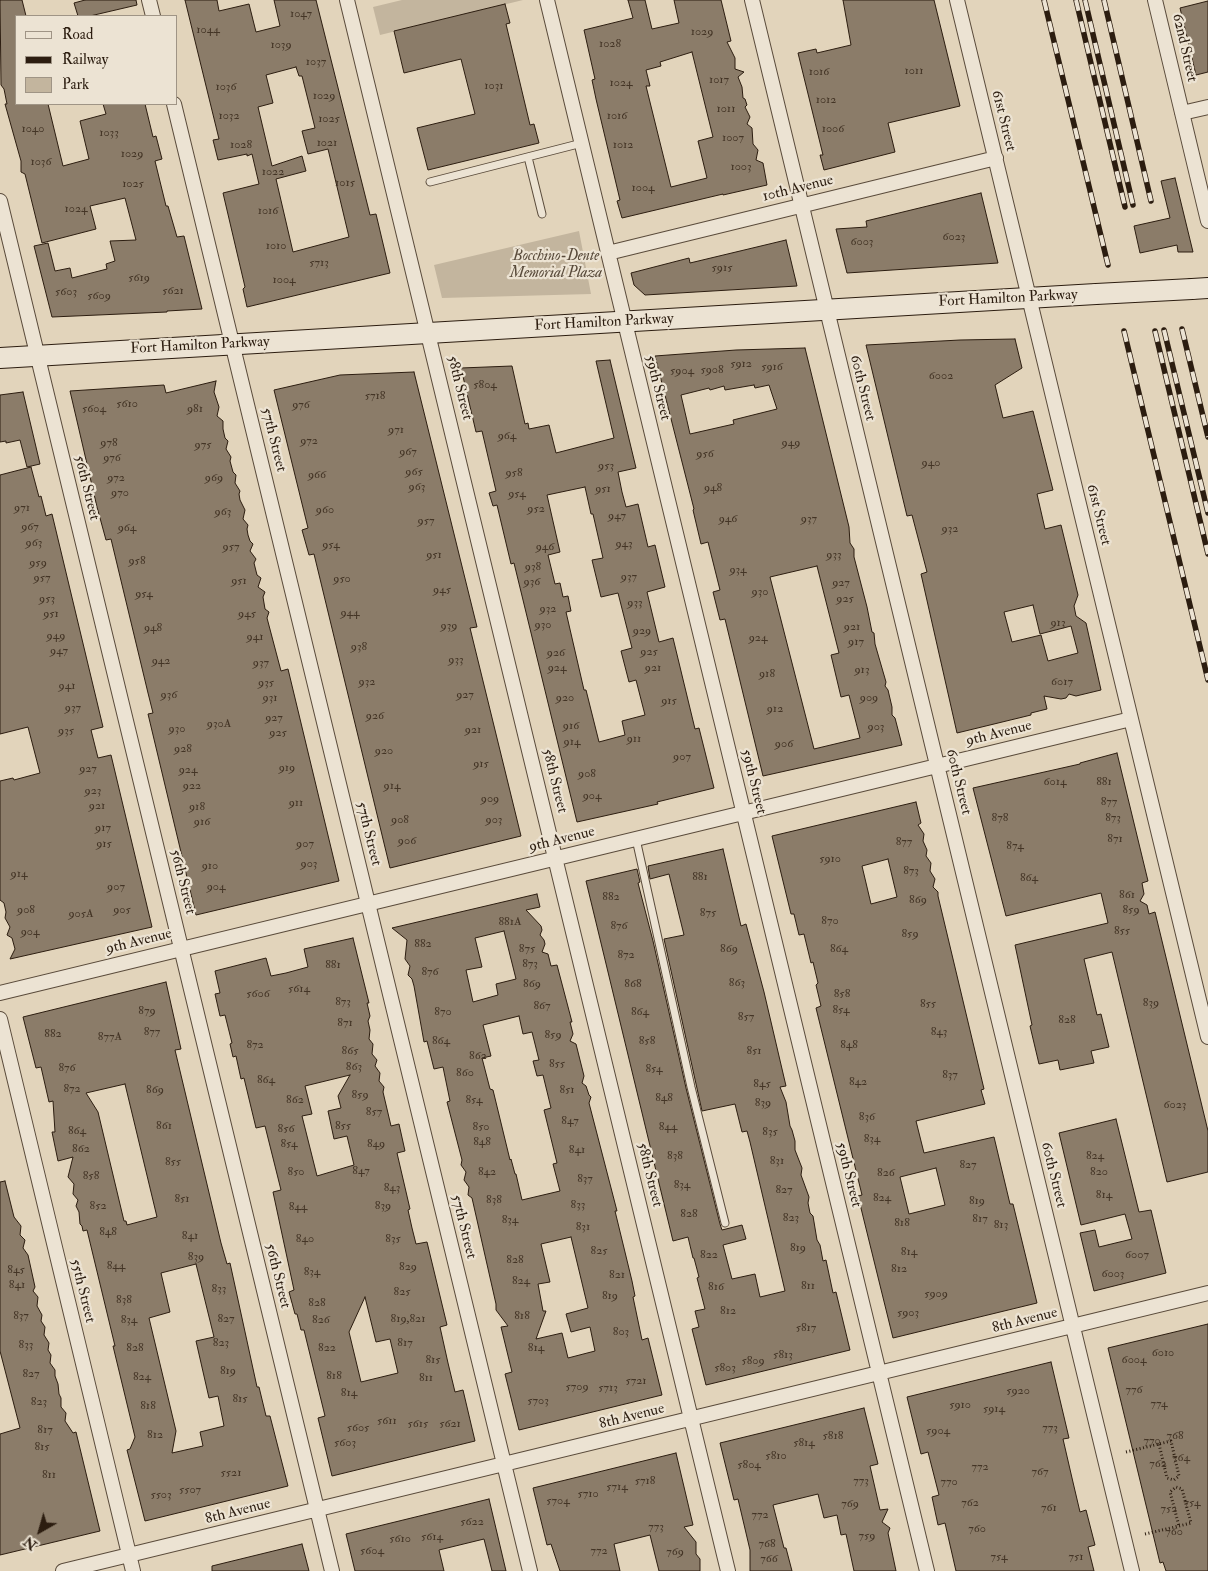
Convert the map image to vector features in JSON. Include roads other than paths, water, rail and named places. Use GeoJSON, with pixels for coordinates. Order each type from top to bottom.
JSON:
{"type":"FeatureCollection","features":[{"type":"Feature","properties":{"kind":"main road","name":"Fort Hamilton Parkway"},"geometry":{"type":"LineString","coordinates":[[0,358],[1200,289]]}},
{"type":"Feature","properties":{"kind":"street"},"geometry":{"type":"LineString","coordinates":[[149,0],[153,15]]}},
{"type":"Feature","properties":{"kind":"street","name":"58th Street"},"geometry":{"type":"LineString","coordinates":[[347,0],[728,1571]]}},
{"type":"Feature","properties":{"kind":"street","name":"59th Street"},"geometry":{"type":"LineString","coordinates":[[547,0],[927,1571]]}},
{"type":"Feature","properties":{"kind":"street","name":"60th Street"},"geometry":{"type":"LineString","coordinates":[[752,0],[1132,1571]]}},
{"type":"Feature","properties":{"kind":"street","name":"61st Street"},"geometry":{"type":"LineString","coordinates":[[957,0],[1208,1037]]}},
{"type":"Feature","properties":{"kind":"street","name":"62nd Street"},"geometry":{"type":"LineString","coordinates":[[1155,0],[1208,221]]}},
{"type":"Feature","properties":{"kind":"street","name":"57th Street"},"geometry":{"type":"LineString","coordinates":[[174,105],[530,1571]]}},
{"type":"Feature","properties":{"kind":"street"},"geometry":{"type":"LineString","coordinates":[[1182,113],[1208,107]]}},
{"type":"Feature","properties":{"kind":"street","name":"10th Avenue"},"geometry":{"type":"LineString","coordinates":[[608,253],[996,158]]}},
{"type":"Feature","properties":{"kind":"street","name":"56th Street"},"geometry":{"type":"LineString","coordinates":[[0,200],[332,1571]]}},
{"type":"Feature","properties":{"kind":"street","name":"9th Avenue"},"geometry":{"type":"LineString","coordinates":[[0,992],[1131,719]]}},
{"type":"Feature","properties":{"kind":"street","name":"55th Street"},"geometry":{"type":"LineString","coordinates":[[0,1019],[134,1571]]}},
{"type":"Feature","properties":{"kind":"street","name":"8th Avenue"},"geometry":{"type":"LineString","coordinates":[[63,1571],[1208,1294]]}},
{"type":"Feature","properties":{"kind":"lane"},"geometry":{"type":"LineString","coordinates":[[430,182],[582,143]]}},
{"type":"Feature","properties":{"kind":"lane"},"geometry":{"type":"LineString","coordinates":[[528,157],[542,214]]}},
{"type":"Feature","properties":{"kind":"lane"},"geometry":{"type":"LineString","coordinates":[[636,839],[691,1087],[725,1223]]}},
{"type":"Feature","properties":{"kind":"railway"},"geometry":{"type":"LineString","coordinates":[[1044,0],[1108,265]]}},
{"type":"Feature","properties":{"kind":"railway"},"geometry":{"type":"LineString","coordinates":[[1076,0],[1125,207]]}},
{"type":"Feature","properties":{"kind":"railway"},"geometry":{"type":"LineString","coordinates":[[1085,0],[1133,205]]}},
{"type":"Feature","properties":{"kind":"railway"},"geometry":{"type":"LineString","coordinates":[[1104,0],[1151,201]]}},
{"type":"Feature","properties":{"kind":"railway"},"geometry":{"type":"LineString","coordinates":[[1182,329],[1208,437]]}},
{"type":"Feature","properties":{"kind":"railway"},"geometry":{"type":"LineString","coordinates":[[1164,330],[1208,513]]}},
{"type":"Feature","properties":{"kind":"railway"},"geometry":{"type":"LineString","coordinates":[[1124,331],[1208,680]]}},
{"type":"Feature","properties":{"kind":"railway"},"geometry":{"type":"LineString","coordinates":[[1155,331],[1208,554]]}},
{"type":"Feature","properties":{"kind":"park label","name":"Bocchino-Dente Memorial Plaza"},"geometry":{"type":"Point","coordinates":[556,266]}}]}
